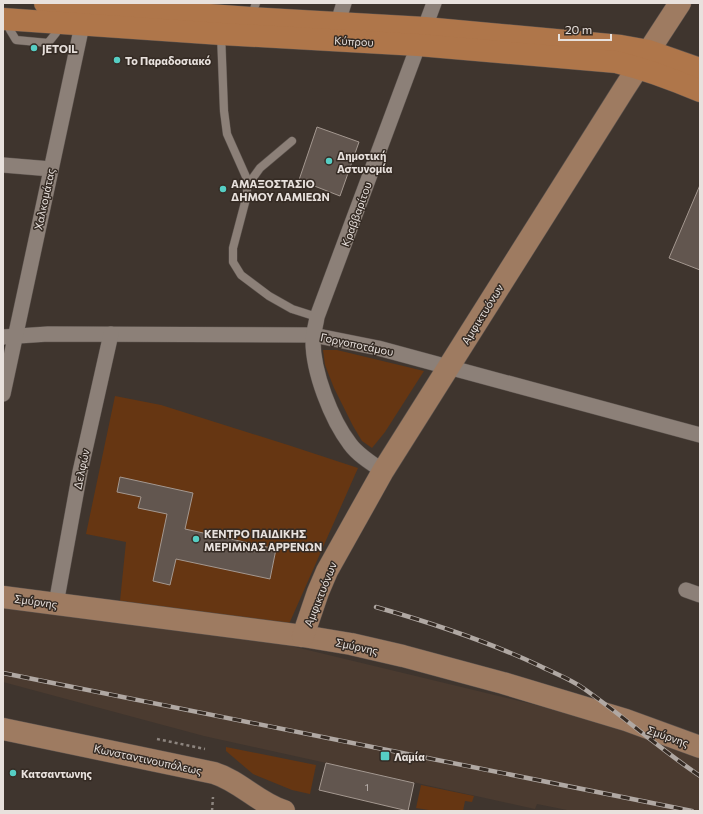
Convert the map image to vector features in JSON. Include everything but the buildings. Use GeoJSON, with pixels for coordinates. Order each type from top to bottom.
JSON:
{"type":"FeatureCollection","features":[{"type":"Feature","properties":{"kind":"main road","name":"Κύπρου"},"geometry":{"type":"LineString","coordinates":[[45,3],[221,34],[422,36],[621,46],[700,91]]}},
{"type":"Feature","properties":{"kind":"main road","name":"Κύπρου"},"geometry":{"type":"LineString","coordinates":[[6,24],[85,11],[254,10],[341,13],[422,36]]}},
{"type":"Feature","properties":{"kind":"main road","name":"Κύπρου"},"geometry":{"type":"LineString","coordinates":[[644,59],[700,69]]}},
{"type":"Feature","properties":{"kind":"street","name":"Κραββαρίτου"},"geometry":{"type":"LineString","coordinates":[[383,471],[368,462],[350,444],[336,422],[323,390],[317,369],[313,347],[313,335],[317,317],[434,3]]}},
{"type":"Feature","properties":{"kind":"street","name":"Αμφικτυόνων"},"geometry":{"type":"LineString","coordinates":[[303,636],[316,597],[327,571],[383,471],[680,3]]}},
{"type":"Feature","properties":{"kind":"street","name":"Χαλκομάτας"},"geometry":{"type":"LineString","coordinates":[[3,394],[9,336],[51,169],[85,11]]}},
{"type":"Feature","properties":{"kind":"street"},"geometry":{"type":"LineString","coordinates":[[3,165],[51,169]]}},
{"type":"Feature","properties":{"kind":"street","name":"Γοργοποτάμου"},"geometry":{"type":"LineString","coordinates":[[9,336],[111,334],[313,335],[378,348],[700,435]]}},
{"type":"Feature","properties":{"kind":"street","name":"Δελφών"},"geometry":{"type":"LineString","coordinates":[[56,604],[80,472],[111,334]]}},
{"type":"Feature","properties":{"kind":"street","name":"Σμύρνης"},"geometry":{"type":"LineString","coordinates":[[3,597],[303,636],[351,644],[403,656],[503,683],[626,720],[700,747]]}},
{"type":"Feature","properties":{"kind":"street","name":"Κωνσταντινουπόλεως"},"geometry":{"type":"LineString","coordinates":[[3,729],[214,773],[225,777],[264,806],[284,811]]}},
{"type":"Feature","properties":{"kind":"lane"},"geometry":{"type":"LineString","coordinates":[[6,24],[16,40],[48,43],[56,33]]}},
{"type":"Feature","properties":{"kind":"lane"},"geometry":{"type":"LineString","coordinates":[[221,34],[224,111],[227,134],[247,178],[247,195],[233,248],[233,262],[240,275],[268,296],[292,309],[317,317]]}},
{"type":"Feature","properties":{"kind":"lane"},"geometry":{"type":"LineString","coordinates":[[246,186],[260,168],[292,141]]}},
{"type":"Feature","properties":{"kind":"path"},"geometry":{"type":"LineString","coordinates":[[157,739],[208,750]]}},
{"type":"Feature","properties":{"kind":"path"},"geometry":{"type":"LineString","coordinates":[[212,811],[213,797]]}},
{"type":"Feature","properties":{"kind":"shaded area"},"geometry":{"type":"Polygon","coordinates":[[[323,350],[337,350],[424,371],[385,432],[372,448],[362,441],[334,388],[325,365],[323,350]]]}},
{"type":"Feature","properties":{"kind":"shaded area"},"geometry":{"type":"Polygon","coordinates":[[[115,396],[161,405],[358,468],[289,624],[120,601],[126,542],[86,534],[115,396]]]}},
{"type":"Feature","properties":{"kind":"shaded area"},"geometry":{"type":"Polygon","coordinates":[[[3,604],[287,645],[615,724],[700,752],[700,811],[572,811],[537,804],[535,809],[204,736],[3,682],[3,604]]]}},
{"type":"Feature","properties":{"kind":"shaded area"},"geometry":{"type":"Polygon","coordinates":[[[226,747],[316,765],[310,794],[292,790],[253,774],[226,751],[226,747]]]}},
{"type":"Feature","properties":{"kind":"shaded area"},"geometry":{"type":"Polygon","coordinates":[[[421,785],[474,796],[472,802],[465,801],[463,811],[435,811],[416,808],[421,785]]]}},
{"type":"Feature","properties":{"kind":"railway"},"geometry":{"type":"LineString","coordinates":[[376,607],[418,619],[480,641],[520,657],[567,679],[583,688],[670,755],[700,776]]}},
{"type":"Feature","properties":{"kind":"railway"},"geometry":{"type":"LineString","coordinates":[[3,673],[692,811]]}},
{"type":"Feature","properties":{"kind":"place","name":"JETOIL"},"geometry":{"type":"Point","coordinates":[34,48]}},
{"type":"Feature","properties":{"kind":"place","name":"Το Παραδοσιακό"},"geometry":{"type":"Point","coordinates":[117,60]}},
{"type":"Feature","properties":{"kind":"place","name":"Δημοτική Αστυνομία"},"geometry":{"type":"Point","coordinates":[329,161]}},
{"type":"Feature","properties":{"kind":"place","name":"ΑΜΑΞΟΣΤΑΣΙΟ ΔΗΜΟΥ ΛΑΜΙΕΩΝ"},"geometry":{"type":"Point","coordinates":[223,189]}},
{"type":"Feature","properties":{"kind":"place","name":"ΚΕΝΤΡΟ ΠΑΙΔΙΚΗΣ ΜΕΡΙΜΝΑΣ ΑΡΡΕΝΩΝ"},"geometry":{"type":"Point","coordinates":[196,539]}},
{"type":"Feature","properties":{"kind":"place","name":"Λαμία"},"geometry":{"type":"Point","coordinates":[385,756]}},
{"type":"Feature","properties":{"kind":"place","name":"Κατσαντωνης"},"geometry":{"type":"Point","coordinates":[13,773]}}]}
